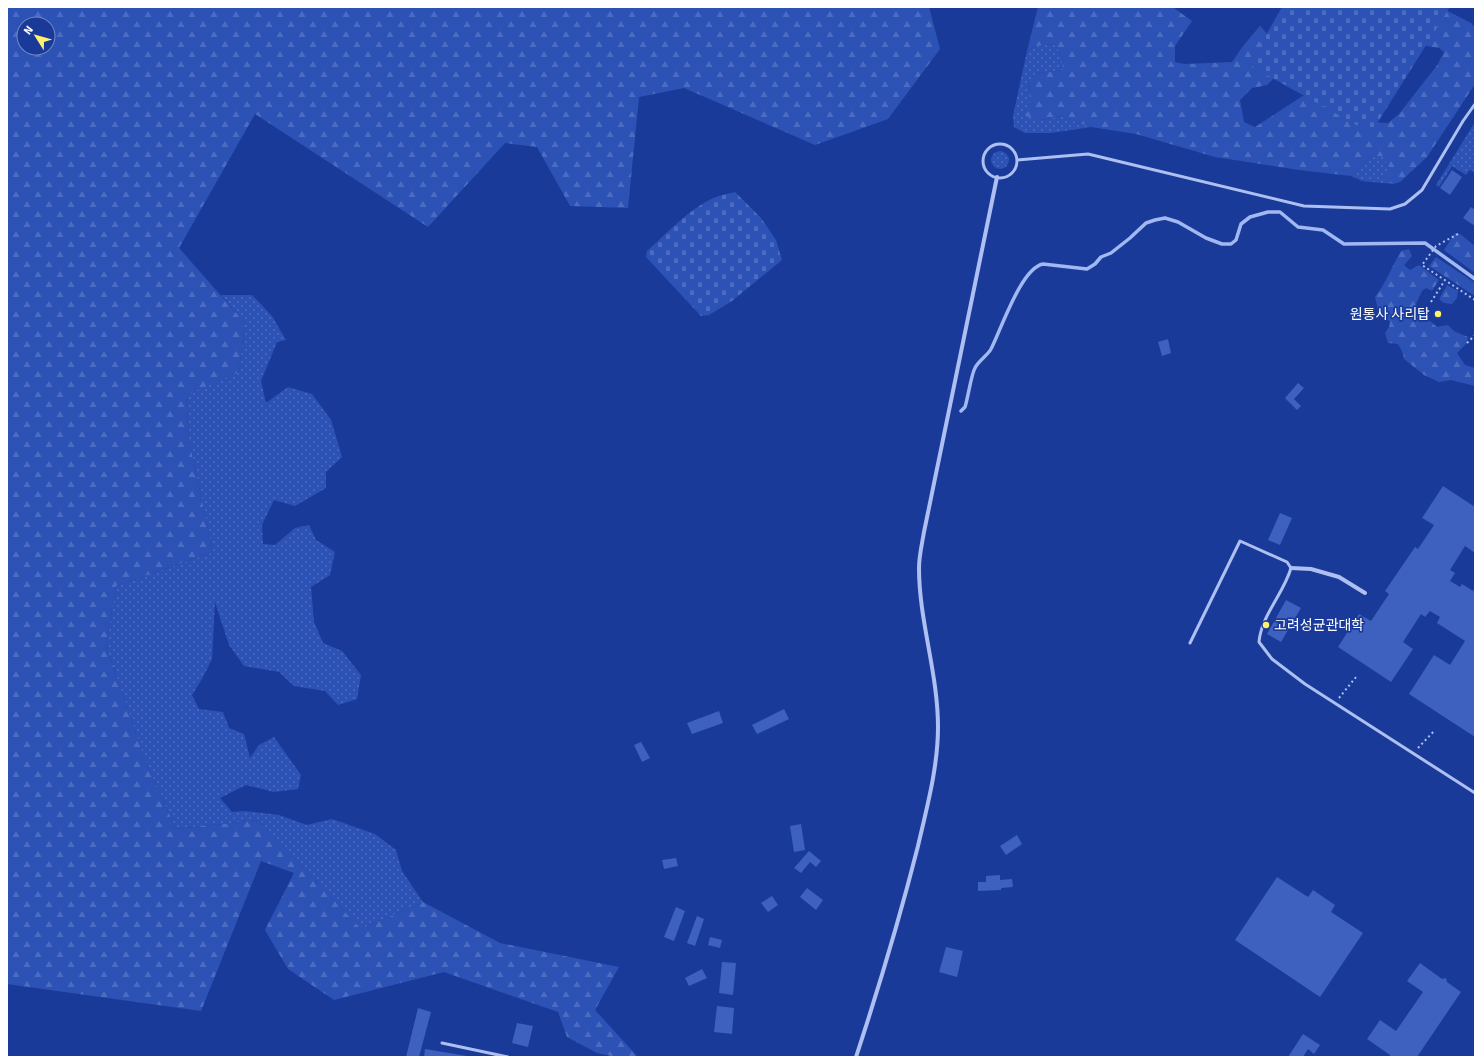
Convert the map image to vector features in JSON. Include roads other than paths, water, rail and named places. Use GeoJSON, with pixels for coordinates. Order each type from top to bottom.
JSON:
{"type":"FeatureCollection","features":[{"type":"Feature","properties":{"kind":"street"},"geometry":{"type":"LineString","coordinates":[[856,1057],[898,926],[933,782],[938,727],[933,673],[921,599],[919,567],[924,532],[997,178]]}},
{"type":"Feature","properties":{"kind":"street"},"geometry":{"type":"LineString","coordinates":[[1291,568],[1311,569],[1339,577],[1365,593]]}},
{"type":"Feature","properties":{"kind":"lane"},"geometry":{"type":"LineString","coordinates":[[1017,160],[1088,154],[1304,206],[1390,209],[1406,204],[1422,190],[1463,121],[1475,104]]}},
{"type":"Feature","properties":{"kind":"lane"},"geometry":{"type":"LineString","coordinates":[[1002,144],[1010,147],[1015,152],[1017,160],[1016,167],[1011,173],[1005,177],[997,178],[990,175],[985,169],[983,162],[984,155],[989,148],[1002,144]]}},
{"type":"Feature","properties":{"kind":"lane"},"geometry":{"type":"LineString","coordinates":[[1190,643],[1240,541],[1287,562],[1291,568],[1288,578],[1260,631],[1259,642],[1272,659],[1305,684],[1475,793]]}},
{"type":"Feature","properties":{"kind":"lane"},"geometry":{"type":"LineString","coordinates":[[442,1044],[508,1057]]}},
{"type":"Feature","properties":{"kind":"waterway"},"geometry":{"type":"LineString","coordinates":[[961,411],[965,407],[975,368],[991,349],[1012,301],[1027,276],[1035,268],[1043,264],[1087,269],[1095,264],[1101,257],[1111,253],[1146,223],[1155,220],[1165,218],[1178,222],[1206,238],[1222,244],[1231,244],[1236,240],[1241,224],[1250,217],[1268,212],[1280,212],[1298,227],[1323,230],[1344,244],[1425,243],[1475,279]]}},
{"type":"Feature","properties":{"kind":"place","name":"원통사 사리탑"},"geometry":{"type":"Point","coordinates":[1438,314]}},
{"type":"Feature","properties":{"kind":"place","name":"고려성균관대학"},"geometry":{"type":"Point","coordinates":[1266,625]}}]}
